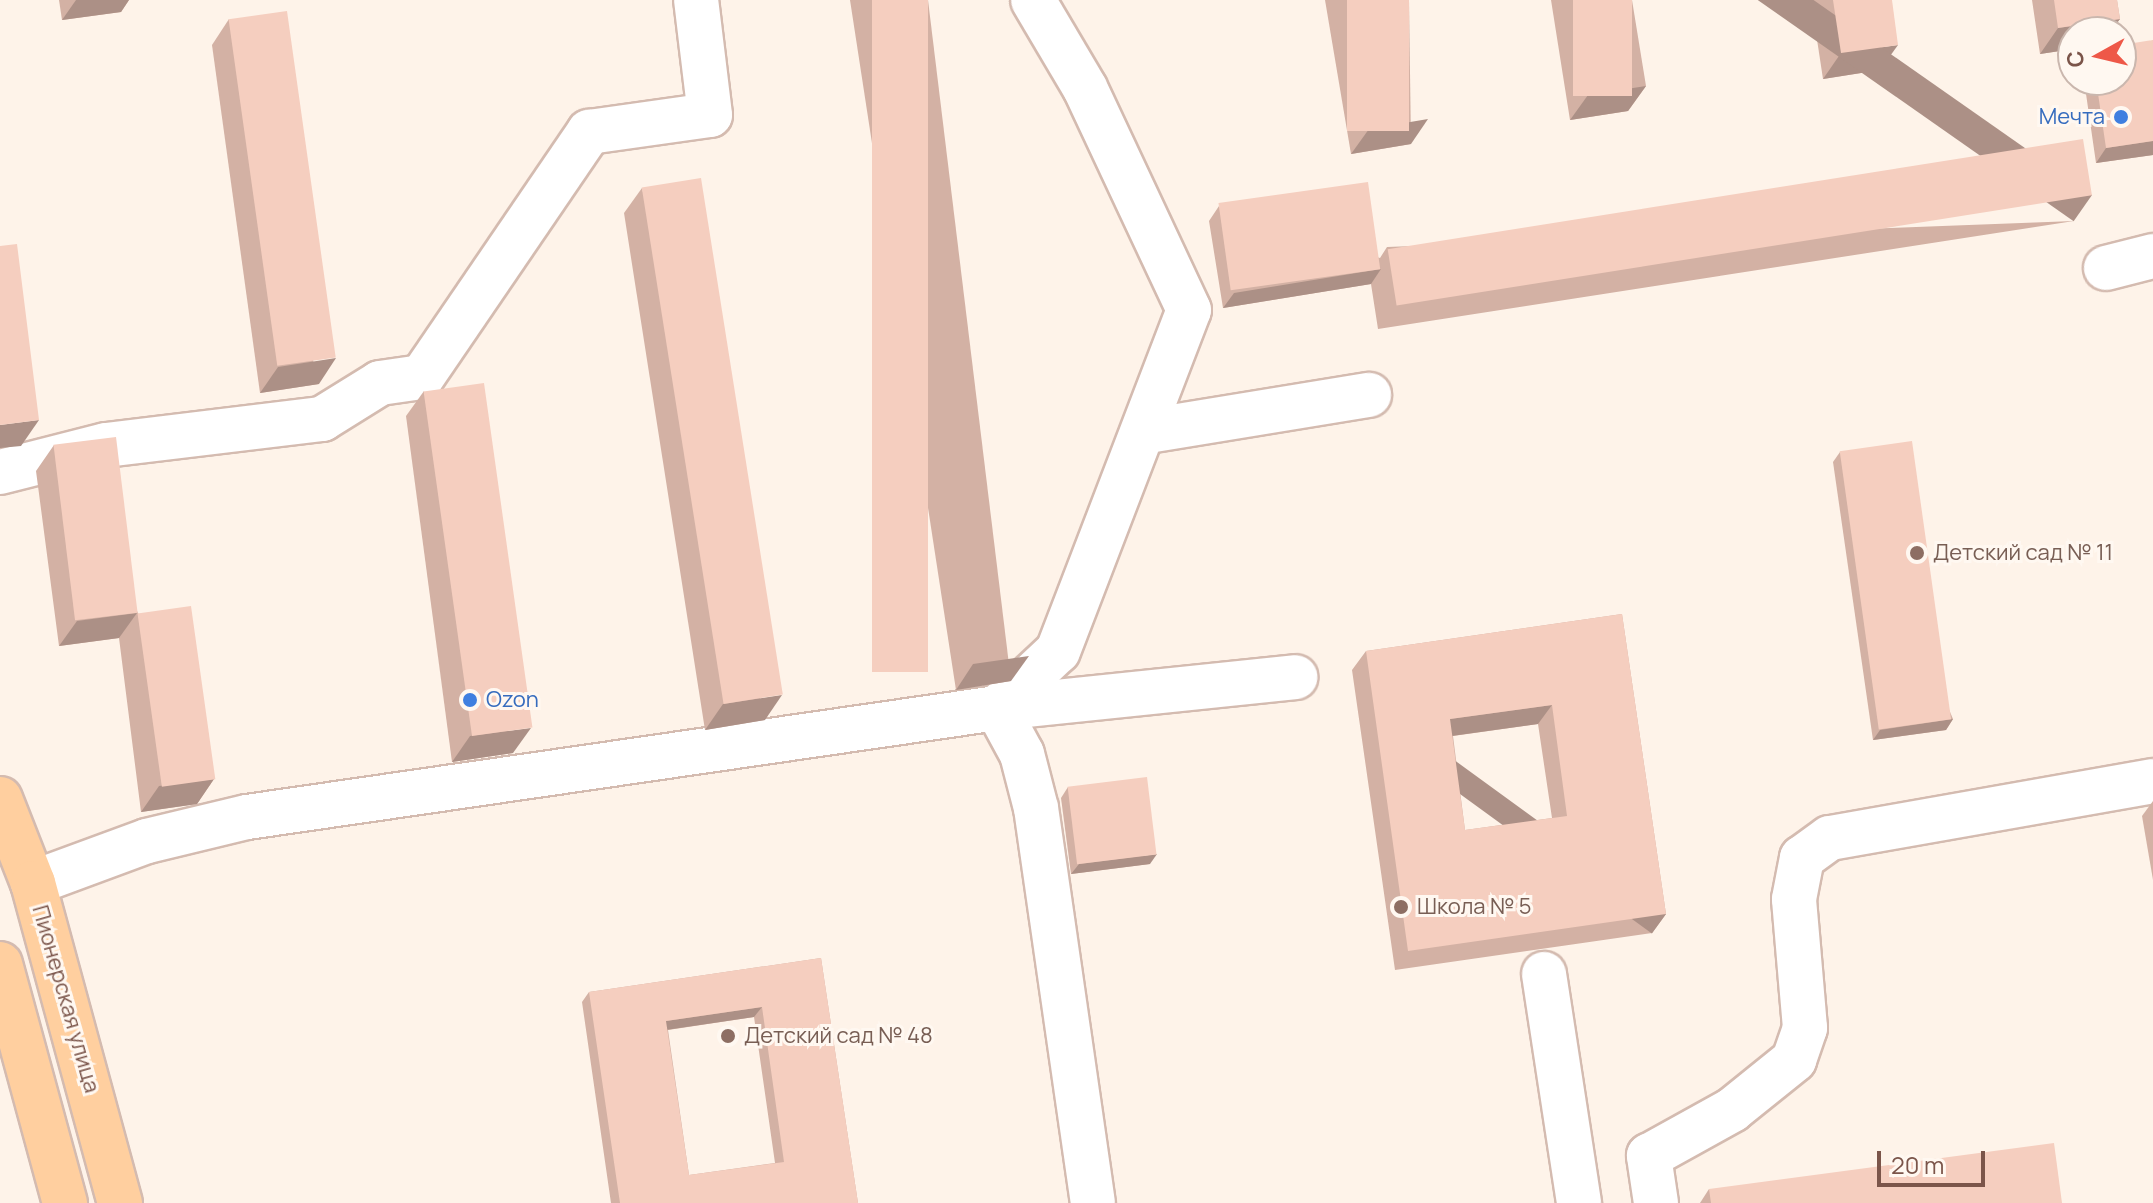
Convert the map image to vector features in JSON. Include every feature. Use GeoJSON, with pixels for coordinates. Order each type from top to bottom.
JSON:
{"type":"FeatureCollection","features":[{"type":"Feature","properties":{"kind":"main road","name":"Пионерская улица"},"geometry":{"type":"LineString","coordinates":[[0,799],[17,889],[120,1203]]}},
{"type":"Feature","properties":{"kind":"main road"},"geometry":{"type":"LineString","coordinates":[[0,964],[65,1203]]}},
{"type":"Feature","properties":{"kind":"lane"},"geometry":{"type":"LineString","coordinates":[[0,472],[106,445],[322,419],[380,383],[422,377],[589,132],[710,115],[696,0]]}},
{"type":"Feature","properties":{"kind":"lane"},"geometry":{"type":"LineString","coordinates":[[997,708],[1058,651],[1148,431],[1189,310],[1085,88],[1033,0]]}},
{"type":"Feature","properties":{"kind":"lane"},"geometry":{"type":"LineString","coordinates":[[2106,268],[2153,256]]}},
{"type":"Feature","properties":{"kind":"lane"},"geometry":{"type":"LineString","coordinates":[[1148,431],[1369,395]]}},
{"type":"Feature","properties":{"kind":"lane"},"geometry":{"type":"LineString","coordinates":[[17,889],[147,841],[247,817],[997,708],[1295,677]]}},
{"type":"Feature","properties":{"kind":"lane"},"geometry":{"type":"LineString","coordinates":[[997,708],[1022,754],[1036,808],[1093,1203]]}},
{"type":"Feature","properties":{"kind":"lane"},"geometry":{"type":"LineString","coordinates":[[1656,1203],[1649,1156],[1732,1110],[1794,1060],[1805,1028],[1794,899],[1802,858],[1830,838],[2153,781]]}},
{"type":"Feature","properties":{"kind":"lane"},"geometry":{"type":"LineString","coordinates":[[1544,974],[1579,1203]]}},
{"type":"Feature","properties":{"kind":"building"},"geometry":{"type":"Polygon","coordinates":[[[872,0],[928,0],[928,672],[872,672],[872,0]]]}},
{"type":"Feature","properties":{"kind":"building"},"geometry":{"type":"Polygon","coordinates":[[[1347,0],[1409,0],[1409,131],[1347,131],[1347,0]]]}},
{"type":"Feature","properties":{"kind":"building"},"geometry":{"type":"Polygon","coordinates":[[[1573,0],[1632,0],[1632,96],[1573,96],[1573,0]]]}},
{"type":"Feature","properties":{"kind":"building"},"geometry":{"type":"Polygon","coordinates":[[[1833,0],[1892,0],[1898,45],[1841,53],[1833,0]]]}},
{"type":"Feature","properties":{"kind":"building"},"geometry":{"type":"Polygon","coordinates":[[[2054,0],[2117,0],[2120,16],[2057,16],[2057,21],[2054,0]]]}},
{"type":"Feature","properties":{"kind":"building"},"geometry":{"type":"Polygon","coordinates":[[[287,11],[336,358],[277,366],[229,19],[287,11]]]}},
{"type":"Feature","properties":{"kind":"building"},"geometry":{"type":"Polygon","coordinates":[[[2153,40],[2153,141],[2106,148],[2098,96],[2137,96],[2137,42],[2153,40]]]}},
{"type":"Feature","properties":{"kind":"building"},"geometry":{"type":"Polygon","coordinates":[[[2083,139],[2092,195],[1397,305],[1388,249],[2083,139]]]}},
{"type":"Feature","properties":{"kind":"building"},"geometry":{"type":"Polygon","coordinates":[[[701,178],[783,695],[724,704],[642,187],[701,178]]]}},
{"type":"Feature","properties":{"kind":"building"},"geometry":{"type":"Polygon","coordinates":[[[1368,182],[1380,269],[1231,290],[1218,203],[1368,182]]]}},
{"type":"Feature","properties":{"kind":"building"},"geometry":{"type":"Polygon","coordinates":[[[17,244],[39,420],[0,425],[0,246],[17,244]]]}},
{"type":"Feature","properties":{"kind":"building"},"geometry":{"type":"Polygon","coordinates":[[[484,383],[532,728],[472,736],[424,391],[484,383]]]}},
{"type":"Feature","properties":{"kind":"building"},"geometry":{"type":"Polygon","coordinates":[[[116,437],[138,613],[75,620],[53,445],[116,437]]]}},
{"type":"Feature","properties":{"kind":"building"},"geometry":{"type":"Polygon","coordinates":[[[1912,441],[1951,719],[1879,729],[1840,451],[1912,441]]]}},
{"type":"Feature","properties":{"kind":"building"},"geometry":{"type":"Polygon","coordinates":[[[191,606],[215,779],[162,787],[138,614],[191,606]]]}},
{"type":"Feature","properties":{"kind":"building"},"geometry":{"type":"Polygon","coordinates":[[[1622,614],[1666,914],[1408,951],[1366,651],[1622,614]],[[1552,705],[1450,719],[1465,830],[1567,816],[1552,705]]]}},
{"type":"Feature","properties":{"kind":"building"},"geometry":{"type":"Polygon","coordinates":[[[1147,777],[1157,854],[1077,864],[1068,787],[1147,777]]]}},
{"type":"Feature","properties":{"kind":"building"},"geometry":{"type":"Polygon","coordinates":[[[821,958],[858,1203],[620,1203],[589,992],[821,958]],[[762,1007],[666,1021],[689,1175],[784,1162],[762,1007]]]}},
{"type":"Feature","properties":{"kind":"building"},"geometry":{"type":"Polygon","coordinates":[[[2054,1143],[2062,1203],[1711,1203],[1709,1189],[2054,1143]]]}},
{"type":"Feature","properties":{"kind":"place","name":"Мечта"},"geometry":{"type":"Point","coordinates":[2121,117]}},
{"type":"Feature","properties":{"kind":"place","name":"Детский сад № 11"},"geometry":{"type":"Point","coordinates":[1917,553]}},
{"type":"Feature","properties":{"kind":"place","name":"Ozon"},"geometry":{"type":"Point","coordinates":[470,700]}},
{"type":"Feature","properties":{"kind":"place","name":"Школа № 5"},"geometry":{"type":"Point","coordinates":[1401,907]}},
{"type":"Feature","properties":{"kind":"place","name":"Детский сад № 48"},"geometry":{"type":"Point","coordinates":[728,1036]}}]}
